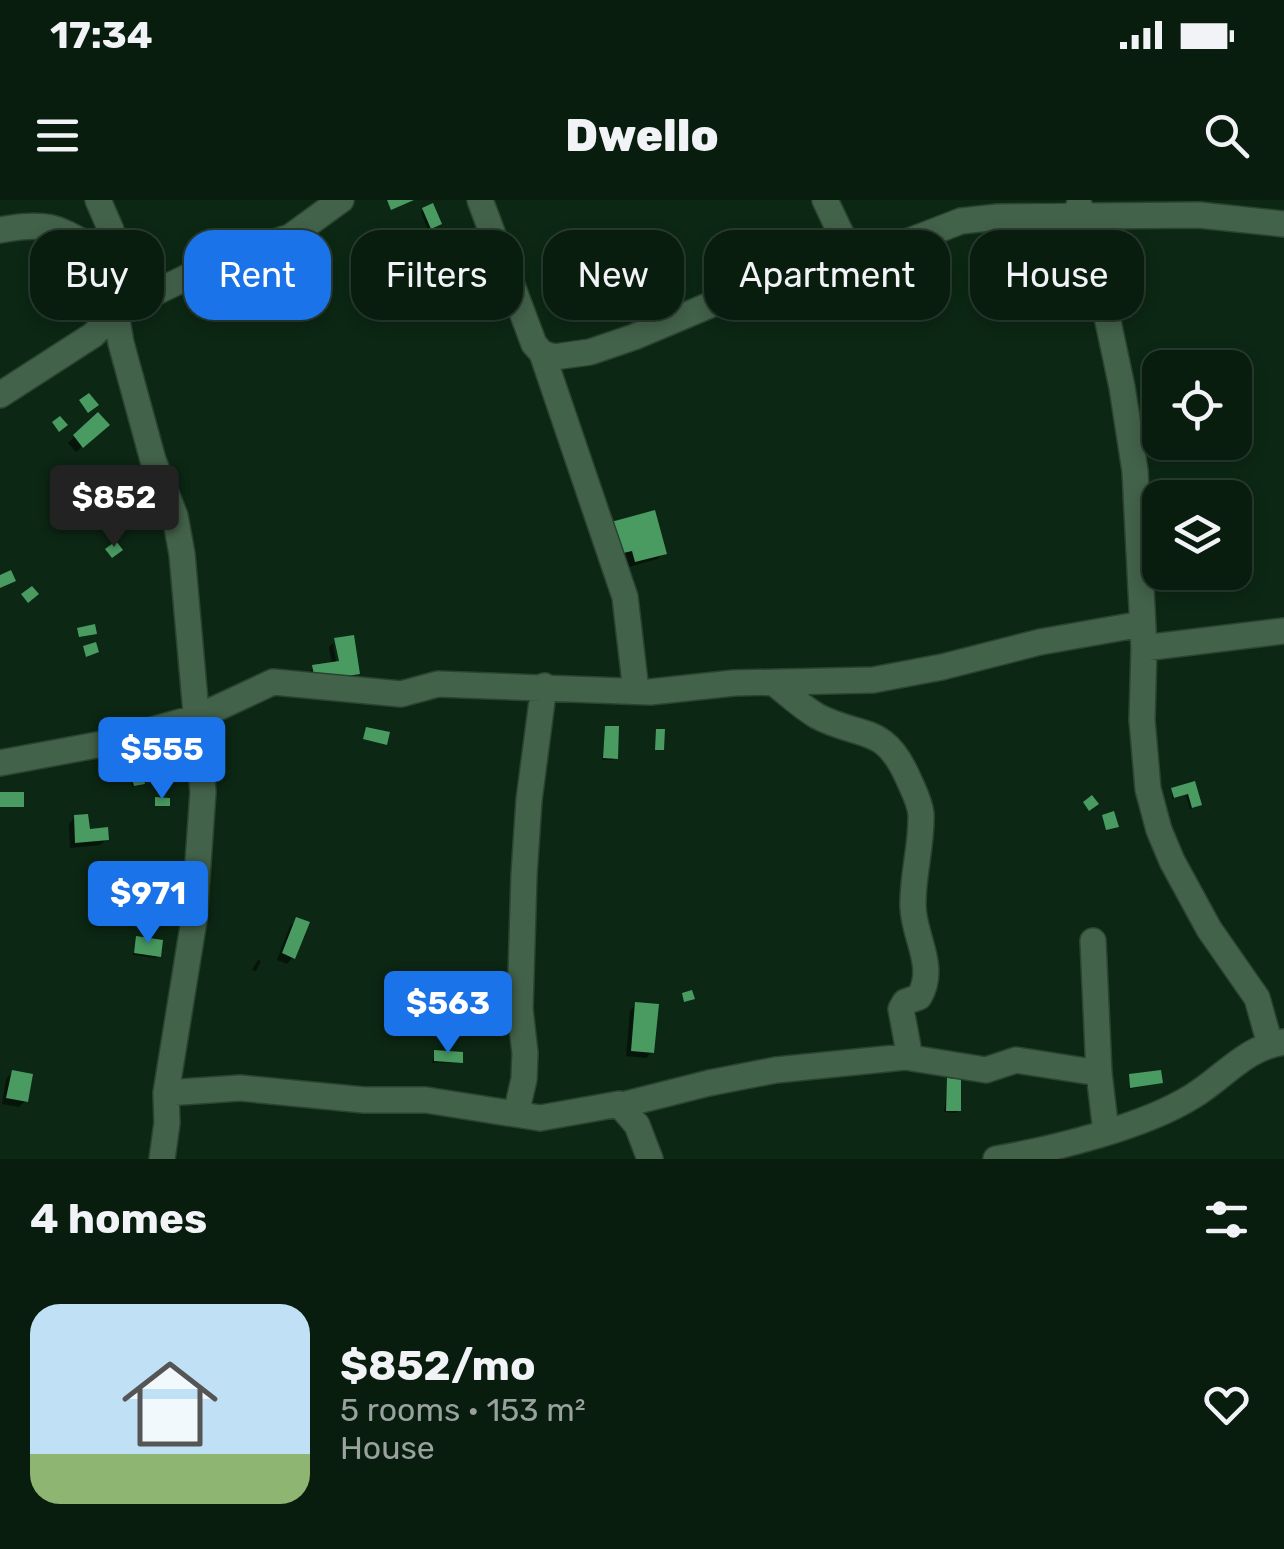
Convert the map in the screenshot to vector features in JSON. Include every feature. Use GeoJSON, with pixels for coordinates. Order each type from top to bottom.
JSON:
{"type":"FeatureCollection","features":[{"type":"Feature","properties":{"kind":"street"},"geometry":{"type":"LineString","coordinates":[[98,200],[111,230]]}},
{"type":"Feature","properties":{"kind":"street"},"geometry":{"type":"LineString","coordinates":[[164,289],[229,257],[290,236],[341,200]]}},
{"type":"Feature","properties":{"kind":"street"},"geometry":{"type":"LineString","coordinates":[[480,200],[519,310],[542,353],[625,598],[636,691]]}},
{"type":"Feature","properties":{"kind":"street"},"geometry":{"type":"LineString","coordinates":[[826,200],[840,230]]}},
{"type":"Feature","properties":{"kind":"street"},"geometry":{"type":"LineString","coordinates":[[996,1159],[1051,1152],[1192,1097],[1245,1057],[1277,1043],[1257,998],[1208,929],[1172,861],[1148,789],[1134,471],[1096,244],[1080,208]]}},
{"type":"Feature","properties":{"kind":"street"},"geometry":{"type":"LineString","coordinates":[[938,230],[962,221],[1080,208],[1284,224]]}},
{"type":"Feature","properties":{"kind":"street"},"geometry":{"type":"LineString","coordinates":[[0,230],[32,224],[65,230]]}},
{"type":"Feature","properties":{"kind":"street"},"geometry":{"type":"LineString","coordinates":[[542,353],[554,357],[590,352],[704,308]]}},
{"type":"Feature","properties":{"kind":"street"},"geometry":{"type":"LineString","coordinates":[[0,396],[93,335],[109,320]]}},
{"type":"Feature","properties":{"kind":"street"},"geometry":{"type":"LineString","coordinates":[[119,320],[153,460],[175,516],[182,554],[203,792],[194,920],[166,1093],[162,1159]]}},
{"type":"Feature","properties":{"kind":"street"},"geometry":{"type":"LineString","coordinates":[[0,760],[102,744],[198,717],[273,682],[400,694],[438,684],[636,691],[873,680],[1040,642],[1284,630]]}},
{"type":"Feature","properties":{"kind":"street"},"geometry":{"type":"LineString","coordinates":[[774,683],[820,718],[860,730],[893,748],[920,808],[913,905],[925,957],[926,981],[920,997],[905,1002],[901,1009],[908,1047],[906,1057]]}},
{"type":"Feature","properties":{"kind":"street"},"geometry":{"type":"LineString","coordinates":[[516,1114],[524,1079],[520,1009],[524,875],[544,686]]}},
{"type":"Feature","properties":{"kind":"street"},"geometry":{"type":"LineString","coordinates":[[1093,941],[1106,1132]]}},
{"type":"Feature","properties":{"kind":"street"},"geometry":{"type":"LineString","coordinates":[[166,1093],[240,1088],[364,1100],[426,1100],[540,1118],[612,1104],[622,1106],[776,1070],[906,1057],[986,1070],[1016,1060],[1099,1073]]}},
{"type":"Feature","properties":{"kind":"street"},"geometry":{"type":"LineString","coordinates":[[622,1106],[638,1125],[650,1159]]}},
{"type":"Feature","properties":{"kind":"building"},"geometry":{"type":"Polygon","coordinates":[[[387,200],[414,200],[391,210],[387,200]]]}},
{"type":"Feature","properties":{"kind":"building"},"geometry":{"type":"Polygon","coordinates":[[[433,203],[442,224],[431,229],[422,208],[433,203]]]}},
{"type":"Feature","properties":{"kind":"building"},"geometry":{"type":"Polygon","coordinates":[[[89,393],[99,405],[88,413],[79,400],[89,393]]]}},
{"type":"Feature","properties":{"kind":"building"},"geometry":{"type":"Polygon","coordinates":[[[98,412],[110,425],[83,448],[73,435],[98,412]]]}},
{"type":"Feature","properties":{"kind":"building"},"geometry":{"type":"Polygon","coordinates":[[[60,416],[68,425],[59,432],[52,422],[60,416]]]}},
{"type":"Feature","properties":{"kind":"building"},"geometry":{"type":"Polygon","coordinates":[[[655,510],[667,554],[635,562],[632,551],[619,554],[611,522],[655,510]]]}},
{"type":"Feature","properties":{"kind":"building"},"geometry":{"type":"Polygon","coordinates":[[[116,541],[123,550],[112,558],[105,549],[116,541]]]}},
{"type":"Feature","properties":{"kind":"building"},"geometry":{"type":"Polygon","coordinates":[[[11,570],[16,581],[0,588],[0,575],[11,570]]]}},
{"type":"Feature","properties":{"kind":"building"},"geometry":{"type":"Polygon","coordinates":[[[32,586],[39,594],[28,603],[21,594],[32,586]]]}},
{"type":"Feature","properties":{"kind":"building"},"geometry":{"type":"Polygon","coordinates":[[[95,624],[97,634],[79,637],[77,628],[95,624]]]}},
{"type":"Feature","properties":{"kind":"building"},"geometry":{"type":"Polygon","coordinates":[[[354,635],[360,674],[315,681],[312,665],[339,661],[334,638],[354,635]]]}},
{"type":"Feature","properties":{"kind":"building"},"geometry":{"type":"Polygon","coordinates":[[[96,642],[99,652],[86,657],[83,646],[96,642]]]}},
{"type":"Feature","properties":{"kind":"building"},"geometry":{"type":"Polygon","coordinates":[[[605,726],[619,726],[618,759],[603,758],[605,726]]]}},
{"type":"Feature","properties":{"kind":"building"},"geometry":{"type":"Polygon","coordinates":[[[366,727],[390,732],[387,745],[363,739],[366,727]]]}},
{"type":"Feature","properties":{"kind":"building"},"geometry":{"type":"Polygon","coordinates":[[[656,729],[665,729],[664,750],[655,750],[656,729]]]}},
{"type":"Feature","properties":{"kind":"building"},"geometry":{"type":"Polygon","coordinates":[[[139,758],[145,784],[134,786],[127,761],[139,758]]]}},
{"type":"Feature","properties":{"kind":"building"},"geometry":{"type":"Polygon","coordinates":[[[1195,781],[1202,805],[1192,808],[1188,794],[1174,798],[1171,788],[1195,781]]]}},
{"type":"Feature","properties":{"kind":"building"},"geometry":{"type":"Polygon","coordinates":[[[0,792],[24,792],[24,807],[0,807],[0,792]]]}},
{"type":"Feature","properties":{"kind":"building"},"geometry":{"type":"Polygon","coordinates":[[[1092,795],[1099,804],[1089,811],[1083,802],[1092,795]]]}},
{"type":"Feature","properties":{"kind":"building"},"geometry":{"type":"Polygon","coordinates":[[[155,797],[170,798],[170,806],[155,806],[155,797]]]}},
{"type":"Feature","properties":{"kind":"building"},"geometry":{"type":"Polygon","coordinates":[[[1114,811],[1119,827],[1106,830],[1102,815],[1114,811]]]}},
{"type":"Feature","properties":{"kind":"building"},"geometry":{"type":"Polygon","coordinates":[[[88,814],[90,829],[108,827],[109,840],[75,843],[74,815],[88,814]]]}},
{"type":"Feature","properties":{"kind":"building"},"geometry":{"type":"Polygon","coordinates":[[[296,917],[310,922],[295,959],[282,953],[296,917]]]}},
{"type":"Feature","properties":{"kind":"building"},"geometry":{"type":"Polygon","coordinates":[[[136,936],[163,940],[161,957],[134,953],[136,936]]]}},
{"type":"Feature","properties":{"kind":"building"},"geometry":{"type":"Polygon","coordinates":[[[692,990],[695,999],[684,1002],[682,993],[692,990]]]}},
{"type":"Feature","properties":{"kind":"building"},"geometry":{"type":"Polygon","coordinates":[[[635,1002],[659,1004],[654,1053],[631,1051],[635,1002]]]}},
{"type":"Feature","properties":{"kind":"building"},"geometry":{"type":"Polygon","coordinates":[[[434,1050],[463,1052],[463,1063],[434,1061],[434,1050]]]}},
{"type":"Feature","properties":{"kind":"building"},"geometry":{"type":"Polygon","coordinates":[[[12,1070],[33,1074],[28,1102],[6,1098],[12,1070]]]}},
{"type":"Feature","properties":{"kind":"building"},"geometry":{"type":"Polygon","coordinates":[[[1161,1070],[1163,1083],[1130,1088],[1129,1074],[1161,1070]]]}},
{"type":"Feature","properties":{"kind":"building"},"geometry":{"type":"Polygon","coordinates":[[[947,1078],[961,1079],[961,1111],[946,1111],[947,1078]]]}}]}
